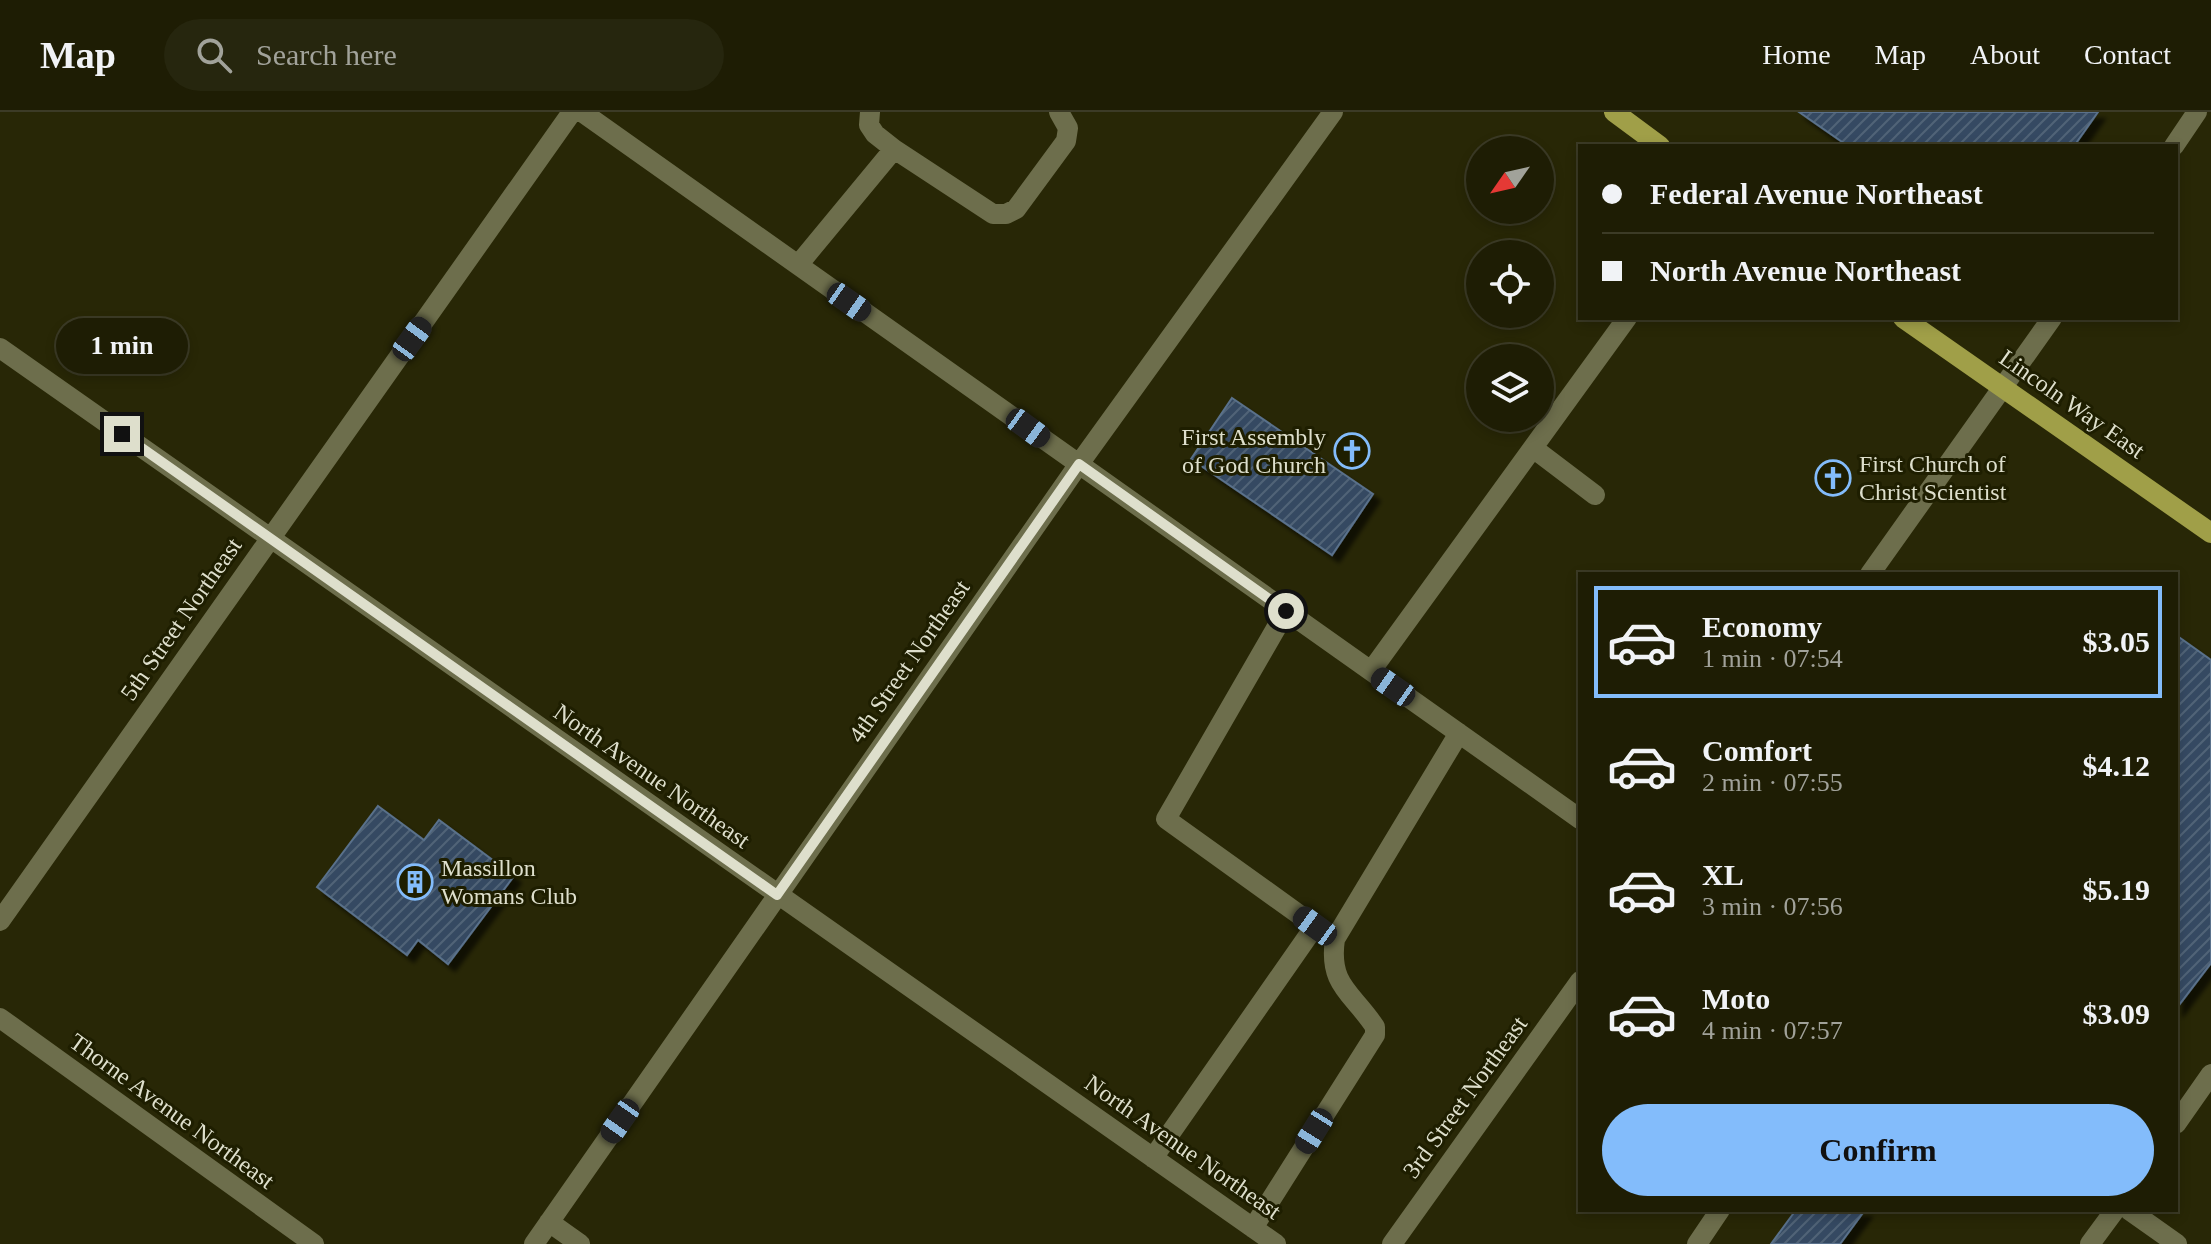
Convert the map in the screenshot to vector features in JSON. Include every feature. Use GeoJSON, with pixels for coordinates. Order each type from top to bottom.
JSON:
{"type":"FeatureCollection","features":[{"type":"Feature","properties":{"kind":"main road"},"geometry":{"type":"LineString","coordinates":[[1614,112],[1657,144]]}},
{"type":"Feature","properties":{"kind":"main road","name":"Lincoln Way East"},"geometry":{"type":"LineString","coordinates":[[1906,320],[2211,533]]}},
{"type":"Feature","properties":{"kind":"street","name":"5th Street Northeast"},"geometry":{"type":"LineString","coordinates":[[0,921],[572,112]]}},
{"type":"Feature","properties":{"kind":"street"},"geometry":{"type":"LineString","coordinates":[[582,112],[1578,818]]}},
{"type":"Feature","properties":{"kind":"street"},"geometry":{"type":"LineString","coordinates":[[870,112],[869,125],[875,134],[993,214],[1006,214],[1016,209],[1066,141],[1068,128],[1059,112]]}},
{"type":"Feature","properties":{"kind":"street","name":"4th Street Northeast"},"geometry":{"type":"LineString","coordinates":[[534,1244],[1079,464],[1333,112]]}},
{"type":"Feature","properties":{"kind":"street"},"geometry":{"type":"LineString","coordinates":[[2175,144],[2197,112]]}},
{"type":"Feature","properties":{"kind":"street"},"geometry":{"type":"LineString","coordinates":[[798,265],[894,149]]}},
{"type":"Feature","properties":{"kind":"street"},"geometry":{"type":"LineString","coordinates":[[1371,671],[1626,320]]}},
{"type":"Feature","properties":{"kind":"street"},"geometry":{"type":"LineString","coordinates":[[1871,572],[2051,320]]}},
{"type":"Feature","properties":{"kind":"street","name":"North Avenue Northeast"},"geometry":{"type":"LineString","coordinates":[[0,348],[1276,1244]]}},
{"type":"Feature","properties":{"kind":"street"},"geometry":{"type":"LineString","coordinates":[[1533,448],[1595,495]]}},
{"type":"Feature","properties":{"kind":"street"},"geometry":{"type":"LineString","coordinates":[[1286,611],[1166,819],[1335,939]]}},
{"type":"Feature","properties":{"kind":"street"},"geometry":{"type":"LineString","coordinates":[[1253,1228],[1375,1035],[1375,1027],[1351,999],[1335,972],[1332,958],[1335,939],[1459,733]]}},
{"type":"Feature","properties":{"kind":"street"},"geometry":{"type":"LineString","coordinates":[[1153,1158],[1315,926]]}},
{"type":"Feature","properties":{"kind":"street","name":"3rd Street Northeast"},"geometry":{"type":"LineString","coordinates":[[1392,1244],[1578,984]]}},
{"type":"Feature","properties":{"kind":"street","name":"Thorne Avenue Northeast"},"geometry":{"type":"LineString","coordinates":[[0,1018],[314,1244]]}},
{"type":"Feature","properties":{"kind":"street"},"geometry":{"type":"LineString","coordinates":[[2178,1121],[2211,1074]]}},
{"type":"Feature","properties":{"kind":"street"},"geometry":{"type":"LineString","coordinates":[[1697,1244],[1719,1212]]}},
{"type":"Feature","properties":{"kind":"street"},"geometry":{"type":"LineString","coordinates":[[2090,1244],[2114,1212]]}},
{"type":"Feature","properties":{"kind":"street"},"geometry":{"type":"LineString","coordinates":[[2132,1212],[2177,1244]]}},
{"type":"Feature","properties":{"kind":"street"},"geometry":{"type":"LineString","coordinates":[[549,1222],[580,1244]]}},
{"type":"Feature","properties":{"kind":"building"},"geometry":{"type":"Polygon","coordinates":[[[1799,112],[2098,112],[2075,144],[1845,144],[1799,112]]]}},
{"type":"Feature","properties":{"kind":"building"},"geometry":{"type":"Polygon","coordinates":[[[1232,398],[1373,494],[1332,555],[1191,459],[1232,398]]]}},
{"type":"Feature","properties":{"kind":"building"},"geometry":{"type":"Polygon","coordinates":[[[2178,636],[2211,660],[2211,963],[2178,1006],[2178,636]]]}},
{"type":"Feature","properties":{"kind":"building","name":"Massillon Womans Club"},"geometry":{"type":"Polygon","coordinates":[[[378,806],[424,840],[439,820],[514,876],[448,964],[418,940],[407,955],[317,887],[378,806]]]}},
{"type":"Feature","properties":{"kind":"building"},"geometry":{"type":"Polygon","coordinates":[[[1795,1212],[1864,1212],[1840,1244],[1771,1244],[1795,1212]]]}},
{"type":"Feature","properties":{"kind":"place","name":"First Assembly of God Church"},"geometry":{"type":"Point","coordinates":[1352,451]}},
{"type":"Feature","properties":{"kind":"place","name":"First Church of Christ Scientist"},"geometry":{"type":"Point","coordinates":[1833,478]}},
{"type":"Feature","properties":{"kind":"place","name":"Massillon Womans Club"},"geometry":{"type":"Point","coordinates":[415,882]}},
{"type":"Feature","properties":{"kind":"route"},"geometry":{"type":"LineString","coordinates":[[122,434],[777,895],[1079,464],[1286,611]]}}]}
